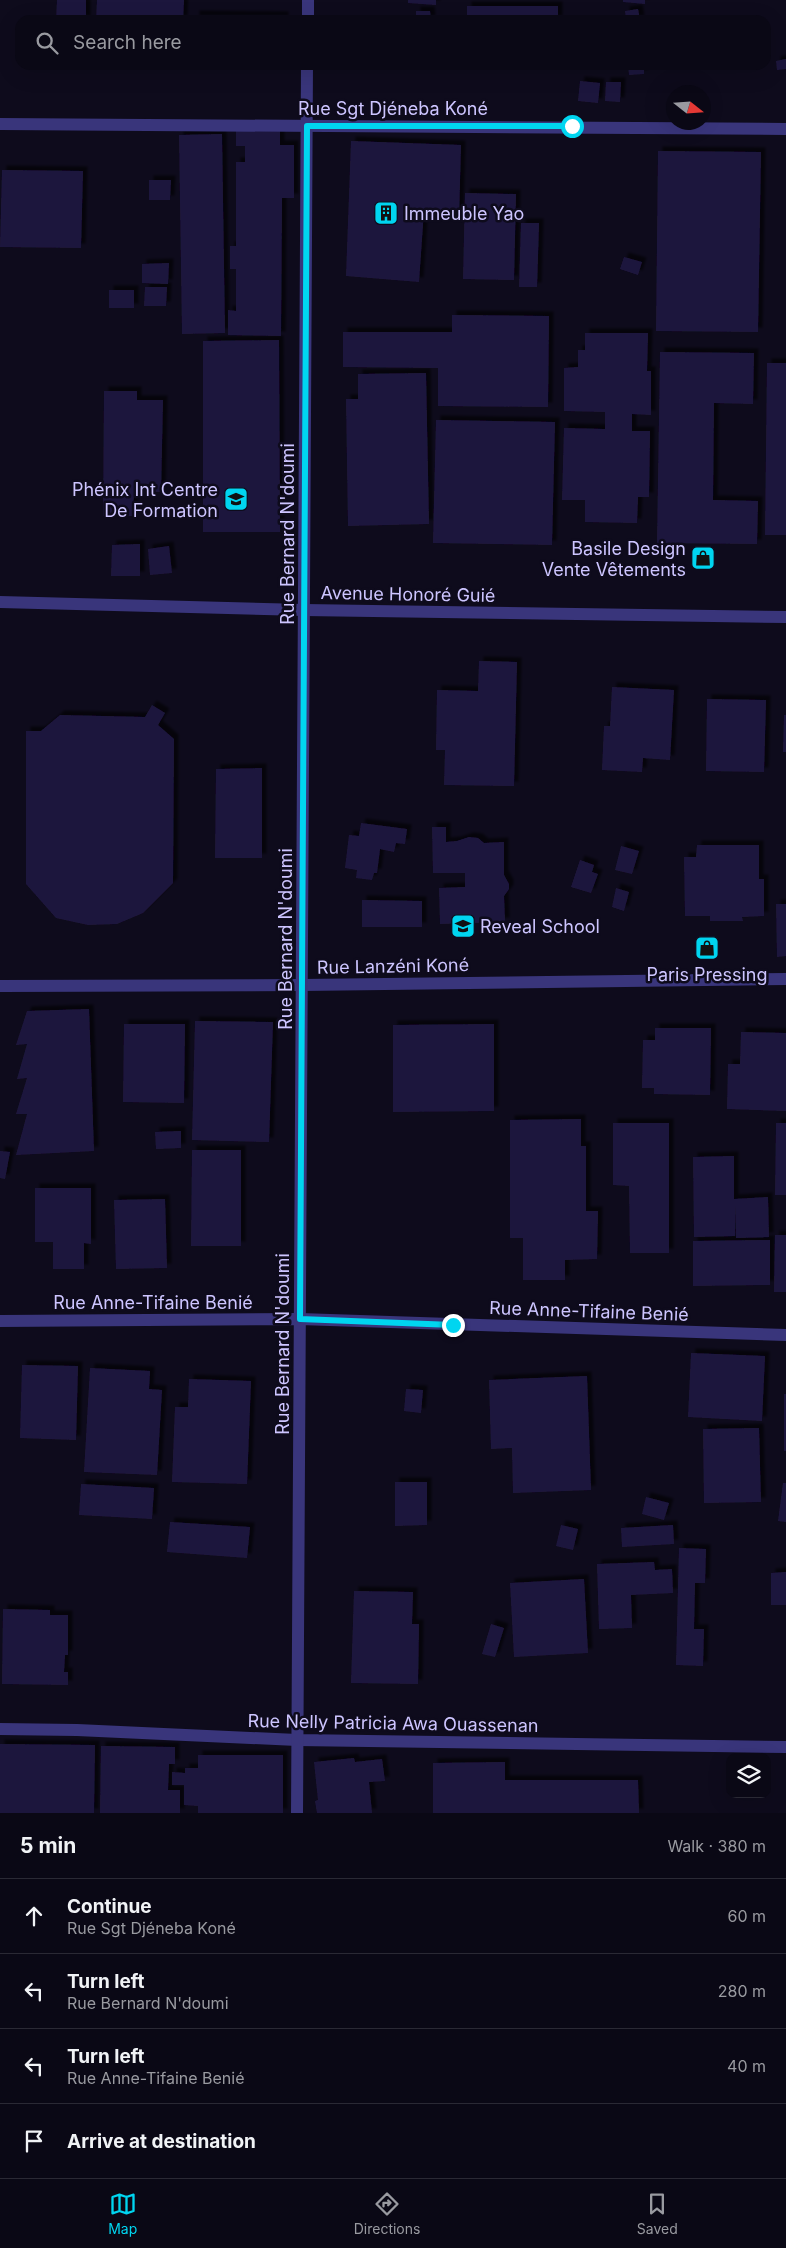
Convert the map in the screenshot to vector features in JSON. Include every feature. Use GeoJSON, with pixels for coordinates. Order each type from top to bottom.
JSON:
{"type":"FeatureCollection","features":[{"type":"Feature","properties":{"kind":"street"},"geometry":{"type":"LineString","coordinates":[[308,0],[308,15]]}},
{"type":"Feature","properties":{"kind":"street","name":"Rue Bernard N'doumi"},"geometry":{"type":"LineString","coordinates":[[297,1813],[307,70]]}},
{"type":"Feature","properties":{"kind":"street","name":"Rue Sgt Djéneba Koné"},"geometry":{"type":"LineString","coordinates":[[0,124],[786,129]]}},
{"type":"Feature","properties":{"kind":"street","name":"Avenue Honoré Guié"},"geometry":{"type":"LineString","coordinates":[[0,602],[304,610],[786,618]]}},
{"type":"Feature","properties":{"kind":"street","name":"Rue Lanzéni Koné"},"geometry":{"type":"LineString","coordinates":[[0,986],[302,985],[786,979]]}},
{"type":"Feature","properties":{"kind":"street","name":"Rue Anne-Tifaine Benié"},"geometry":{"type":"LineString","coordinates":[[0,1321],[300,1319],[786,1335]]}},
{"type":"Feature","properties":{"kind":"street","name":"Rue Nelly Patricia Awa Ouassenan"},"geometry":{"type":"LineString","coordinates":[[0,1729],[77,1730],[297,1740],[786,1748]]}},
{"type":"Feature","properties":{"kind":"building"},"geometry":{"type":"Polygon","coordinates":[[[57,0],[86,0],[86,15],[56,15],[57,0]]]}},
{"type":"Feature","properties":{"kind":"building"},"geometry":{"type":"Polygon","coordinates":[[[97,0],[184,0],[183,15],[96,15],[97,0]]]}},
{"type":"Feature","properties":{"kind":"building"},"geometry":{"type":"Polygon","coordinates":[[[408,0],[436,0],[436,5],[408,3],[408,0]]]}},
{"type":"Feature","properties":{"kind":"building"},"geometry":{"type":"Polygon","coordinates":[[[623,0],[645,0],[645,4],[623,2],[623,0]]]}},
{"type":"Feature","properties":{"kind":"building"},"geometry":{"type":"Polygon","coordinates":[[[467,6],[558,6],[558,15],[467,15],[467,6]]]}},
{"type":"Feature","properties":{"kind":"building"},"geometry":{"type":"Polygon","coordinates":[[[638,9],[639,15],[625,15],[625,11],[638,9]]]}},
{"type":"Feature","properties":{"kind":"building"},"geometry":{"type":"Polygon","coordinates":[[[416,11],[430,11],[430,15],[416,15],[416,11]]]}},
{"type":"Feature","properties":{"kind":"building"},"geometry":{"type":"Polygon","coordinates":[[[786,59],[786,69],[777,70],[776,61],[786,59]]]}},
{"type":"Feature","properties":{"kind":"building"},"geometry":{"type":"Polygon","coordinates":[[[628,70],[644,70],[644,74],[629,75],[628,70]]]}},
{"type":"Feature","properties":{"kind":"building"},"geometry":{"type":"Polygon","coordinates":[[[580,81],[600,83],[598,103],[578,101],[580,81]]]}},
{"type":"Feature","properties":{"kind":"building"},"geometry":{"type":"Polygon","coordinates":[[[606,82],[621,82],[620,102],[605,101],[606,82]]]}},
{"type":"Feature","properties":{"kind":"building"},"geometry":{"type":"Polygon","coordinates":[[[236,129],[280,129],[280,145],[294,145],[294,198],[282,198],[281,336],[228,335],[228,310],[236,311],[236,269],[230,269],[230,246],[236,246],[236,162],[245,162],[245,146],[236,146],[236,129]]]}},
{"type":"Feature","properties":{"kind":"building"},"geometry":{"type":"Polygon","coordinates":[[[222,134],[225,333],[182,334],[179,135],[222,134]]]}},
{"type":"Feature","properties":{"kind":"building","name":"Immeuble Yao"},"geometry":{"type":"Polygon","coordinates":[[[351,141],[461,145],[459,217],[424,210],[419,282],[346,276],[351,141]]]}},
{"type":"Feature","properties":{"kind":"building"},"geometry":{"type":"Polygon","coordinates":[[[658,151],[761,152],[758,332],[656,331],[658,151]]]}},
{"type":"Feature","properties":{"kind":"building"},"geometry":{"type":"Polygon","coordinates":[[[2,170],[83,171],[81,248],[0,247],[2,170]]]}},
{"type":"Feature","properties":{"kind":"building"},"geometry":{"type":"Polygon","coordinates":[[[149,180],[171,180],[170,200],[149,200],[149,180]]]}},
{"type":"Feature","properties":{"kind":"building"},"geometry":{"type":"Polygon","coordinates":[[[465,193],[516,194],[514,280],[463,279],[465,193]]]}},
{"type":"Feature","properties":{"kind":"building"},"geometry":{"type":"Polygon","coordinates":[[[521,223],[539,223],[537,287],[519,287],[521,223]]]}},
{"type":"Feature","properties":{"kind":"building"},"geometry":{"type":"Polygon","coordinates":[[[624,257],[642,262],[638,275],[620,269],[624,257]]]}},
{"type":"Feature","properties":{"kind":"building"},"geometry":{"type":"Polygon","coordinates":[[[169,263],[168,284],[142,283],[142,264],[169,263]]]}},
{"type":"Feature","properties":{"kind":"building"},"geometry":{"type":"Polygon","coordinates":[[[145,287],[167,287],[166,306],[144,306],[145,287]]]}},
{"type":"Feature","properties":{"kind":"building"},"geometry":{"type":"Polygon","coordinates":[[[109,290],[134,290],[134,308],[109,308],[109,290]]]}},
{"type":"Feature","properties":{"kind":"building"},"geometry":{"type":"Polygon","coordinates":[[[452,315],[549,316],[548,407],[438,406],[438,368],[343,367],[343,332],[452,332],[452,315]]]}},
{"type":"Feature","properties":{"kind":"building"},"geometry":{"type":"Polygon","coordinates":[[[585,333],[648,333],[647,371],[651,371],[651,415],[632,414],[632,431],[650,431],[649,497],[638,497],[637,523],[585,522],[585,500],[562,500],[564,428],[605,429],[605,412],[564,411],[564,368],[578,367],[578,350],[585,350],[585,333]]]}},
{"type":"Feature","properties":{"kind":"building"},"geometry":{"type":"Polygon","coordinates":[[[279,340],[280,532],[203,532],[203,341],[279,340]]]}},
{"type":"Feature","properties":{"kind":"building"},"geometry":{"type":"Polygon","coordinates":[[[660,352],[754,353],[753,404],[714,403],[713,500],[758,501],[757,544],[657,543],[660,352]]]}},
{"type":"Feature","properties":{"kind":"building"},"geometry":{"type":"Polygon","coordinates":[[[767,363],[786,363],[786,535],[765,535],[767,363]]]}},
{"type":"Feature","properties":{"kind":"building"},"geometry":{"type":"Polygon","coordinates":[[[426,373],[429,524],[348,526],[346,399],[358,399],[358,374],[426,373]]]}},
{"type":"Feature","properties":{"kind":"building"},"geometry":{"type":"Polygon","coordinates":[[[104,391],[137,391],[137,400],[163,400],[161,492],[134,491],[133,516],[103,516],[104,391]]]}},
{"type":"Feature","properties":{"kind":"building"},"geometry":{"type":"Polygon","coordinates":[[[436,420],[555,422],[552,545],[433,543],[436,420]]]}},
{"type":"Feature","properties":{"kind":"building"},"geometry":{"type":"Polygon","coordinates":[[[140,544],[140,576],[111,576],[112,545],[140,544]]]}},
{"type":"Feature","properties":{"kind":"building"},"geometry":{"type":"Polygon","coordinates":[[[169,546],[172,573],[150,575],[148,549],[169,546]]]}},
{"type":"Feature","properties":{"kind":"building"},"geometry":{"type":"Polygon","coordinates":[[[479,661],[517,662],[514,786],[444,785],[445,750],[436,750],[437,690],[478,691],[479,661]]]}},
{"type":"Feature","properties":{"kind":"building"},"geometry":{"type":"Polygon","coordinates":[[[612,687],[674,690],[670,760],[643,758],[642,772],[602,770],[604,726],[610,726],[612,687]]]}},
{"type":"Feature","properties":{"kind":"building"},"geometry":{"type":"Polygon","coordinates":[[[707,699],[766,700],[764,772],[706,771],[707,699]]]}},
{"type":"Feature","properties":{"kind":"building"},"geometry":{"type":"Polygon","coordinates":[[[152,705],[165,713],[158,725],[174,739],[173,883],[143,913],[117,924],[88,925],[56,918],[26,884],[26,731],[41,731],[60,715],[145,717],[152,705]]]}},
{"type":"Feature","properties":{"kind":"building"},"geometry":{"type":"Polygon","coordinates":[[[784,715],[786,715],[786,752],[783,752],[784,715]]]}},
{"type":"Feature","properties":{"kind":"building"},"geometry":{"type":"Polygon","coordinates":[[[262,768],[262,858],[215,858],[216,769],[262,768]]]}},
{"type":"Feature","properties":{"kind":"building"},"geometry":{"type":"Polygon","coordinates":[[[361,823],[407,829],[405,844],[396,843],[394,852],[380,849],[377,873],[374,873],[372,880],[356,878],[357,870],[345,868],[349,835],[359,836],[361,823]]]}},
{"type":"Feature","properties":{"kind":"building"},"geometry":{"type":"Polygon","coordinates":[[[432,827],[446,827],[446,842],[469,837],[478,838],[484,843],[504,842],[504,875],[509,884],[509,889],[504,896],[505,922],[440,924],[439,888],[465,887],[465,873],[433,873],[432,827]]]}},
{"type":"Feature","properties":{"kind":"building"},"geometry":{"type":"Polygon","coordinates":[[[697,845],[759,845],[759,879],[764,879],[764,916],[742,917],[743,921],[710,921],[710,916],[685,916],[684,857],[696,857],[697,845]]]}},
{"type":"Feature","properties":{"kind":"building"},"geometry":{"type":"Polygon","coordinates":[[[621,846],[639,851],[632,874],[615,870],[621,846]]]}},
{"type":"Feature","properties":{"kind":"building"},"geometry":{"type":"Polygon","coordinates":[[[580,860],[594,865],[592,872],[598,874],[591,893],[571,887],[580,860]]]}},
{"type":"Feature","properties":{"kind":"building"},"geometry":{"type":"Polygon","coordinates":[[[616,888],[629,892],[624,911],[612,907],[616,888]]]}},
{"type":"Feature","properties":{"kind":"building"},"geometry":{"type":"Polygon","coordinates":[[[362,900],[422,901],[422,927],[362,927],[362,900]]]}},
{"type":"Feature","properties":{"kind":"building"},"geometry":{"type":"Polygon","coordinates":[[[776,904],[786,904],[786,956],[777,957],[776,904]]]}},
{"type":"Feature","properties":{"kind":"building"},"geometry":{"type":"Polygon","coordinates":[[[89,1009],[94,1151],[16,1155],[27,1114],[16,1114],[27,1078],[17,1079],[27,1044],[16,1045],[27,1011],[89,1009]]]}},
{"type":"Feature","properties":{"kind":"building"},"geometry":{"type":"Polygon","coordinates":[[[195,1021],[273,1022],[269,1142],[192,1140],[195,1021]]]}},
{"type":"Feature","properties":{"kind":"building"},"geometry":{"type":"Polygon","coordinates":[[[124,1024],[185,1024],[184,1103],[123,1102],[124,1024]]]}},
{"type":"Feature","properties":{"kind":"building"},"geometry":{"type":"Polygon","coordinates":[[[494,1024],[494,1111],[393,1112],[393,1025],[494,1024]]]}},
{"type":"Feature","properties":{"kind":"building"},"geometry":{"type":"Polygon","coordinates":[[[655,1028],[711,1028],[710,1095],[654,1094],[654,1088],[642,1088],[643,1040],[655,1040],[655,1028]]]}},
{"type":"Feature","properties":{"kind":"building"},"geometry":{"type":"Polygon","coordinates":[[[741,1032],[786,1033],[786,1111],[727,1109],[728,1064],[740,1064],[741,1032]]]}},
{"type":"Feature","properties":{"kind":"building"},"geometry":{"type":"Polygon","coordinates":[[[581,1119],[581,1146],[586,1146],[586,1211],[598,1211],[597,1259],[565,1260],[565,1280],[523,1280],[523,1238],[510,1238],[510,1120],[581,1119]]]}},
{"type":"Feature","properties":{"kind":"building"},"geometry":{"type":"Polygon","coordinates":[[[613,1123],[669,1123],[669,1253],[630,1253],[629,1186],[613,1185],[613,1123]]]}},
{"type":"Feature","properties":{"kind":"building"},"geometry":{"type":"Polygon","coordinates":[[[776,1123],[786,1123],[786,1195],[775,1195],[776,1123]]]}},
{"type":"Feature","properties":{"kind":"building"},"geometry":{"type":"Polygon","coordinates":[[[181,1131],[181,1148],[156,1149],[155,1132],[181,1131]]]}},
{"type":"Feature","properties":{"kind":"building"},"geometry":{"type":"Polygon","coordinates":[[[192,1150],[241,1150],[241,1246],[191,1246],[192,1150]]]}},
{"type":"Feature","properties":{"kind":"building"},"geometry":{"type":"Polygon","coordinates":[[[0,1151],[10,1152],[5,1179],[0,1178],[0,1151]]]}},
{"type":"Feature","properties":{"kind":"building"},"geometry":{"type":"Polygon","coordinates":[[[734,1156],[734,1199],[768,1197],[769,1237],[736,1238],[735,1205],[735,1236],[694,1237],[693,1157],[734,1156]]]}},
{"type":"Feature","properties":{"kind":"building"},"geometry":{"type":"Polygon","coordinates":[[[35,1188],[91,1188],[91,1244],[84,1243],[84,1269],[53,1269],[53,1242],[35,1242],[35,1188]]]}},
{"type":"Feature","properties":{"kind":"building"},"geometry":{"type":"Polygon","coordinates":[[[165,1199],[167,1268],[116,1269],[114,1200],[165,1199]]]}},
{"type":"Feature","properties":{"kind":"building"},"geometry":{"type":"Polygon","coordinates":[[[775,1235],[786,1235],[786,1292],[774,1292],[775,1235]]]}},
{"type":"Feature","properties":{"kind":"building"},"geometry":{"type":"Polygon","coordinates":[[[770,1240],[770,1285],[693,1286],[693,1241],[770,1240]]]}},
{"type":"Feature","properties":{"kind":"building"},"geometry":{"type":"Polygon","coordinates":[[[691,1353],[765,1356],[762,1421],[688,1417],[691,1353]]]}},
{"type":"Feature","properties":{"kind":"building"},"geometry":{"type":"Polygon","coordinates":[[[22,1365],[78,1366],[76,1440],[20,1438],[22,1365]]]}},
{"type":"Feature","properties":{"kind":"building"},"geometry":{"type":"Polygon","coordinates":[[[90,1368],[150,1371],[149,1389],[162,1390],[157,1475],[84,1472],[90,1368]]]}},
{"type":"Feature","properties":{"kind":"building"},"geometry":{"type":"Polygon","coordinates":[[[587,1376],[591,1490],[513,1493],[512,1448],[491,1449],[489,1380],[587,1376]]]}},
{"type":"Feature","properties":{"kind":"building"},"geometry":{"type":"Polygon","coordinates":[[[189,1379],[251,1381],[247,1484],[172,1482],[175,1407],[188,1407],[189,1379]]]}},
{"type":"Feature","properties":{"kind":"building"},"geometry":{"type":"Polygon","coordinates":[[[406,1389],[423,1390],[421,1413],[404,1411],[406,1389]]]}},
{"type":"Feature","properties":{"kind":"building"},"geometry":{"type":"Polygon","coordinates":[[[784,1394],[786,1394],[786,1451],[784,1451],[784,1394]]]}},
{"type":"Feature","properties":{"kind":"building"},"geometry":{"type":"Polygon","coordinates":[[[759,1428],[761,1502],[704,1503],[703,1429],[759,1428]]]}},
{"type":"Feature","properties":{"kind":"building"},"geometry":{"type":"Polygon","coordinates":[[[395,1482],[427,1482],[427,1525],[395,1526],[395,1482]]]}},
{"type":"Feature","properties":{"kind":"building"},"geometry":{"type":"Polygon","coordinates":[[[783,1483],[786,1483],[786,1522],[778,1521],[783,1483]]]}},
{"type":"Feature","properties":{"kind":"building"},"geometry":{"type":"Polygon","coordinates":[[[81,1484],[154,1488],[152,1519],[79,1515],[81,1484]]]}},
{"type":"Feature","properties":{"kind":"building"},"geometry":{"type":"Polygon","coordinates":[[[646,1497],[669,1503],[664,1520],[642,1514],[646,1497]]]}},
{"type":"Feature","properties":{"kind":"building"},"geometry":{"type":"Polygon","coordinates":[[[170,1522],[250,1527],[247,1558],[167,1552],[170,1522]]]}},
{"type":"Feature","properties":{"kind":"building"},"geometry":{"type":"Polygon","coordinates":[[[561,1525],[578,1529],[573,1550],[556,1546],[561,1525]]]}},
{"type":"Feature","properties":{"kind":"building"},"geometry":{"type":"Polygon","coordinates":[[[673,1525],[674,1544],[622,1547],[621,1528],[673,1525]]]}},
{"type":"Feature","properties":{"kind":"building"},"geometry":{"type":"Polygon","coordinates":[[[679,1548],[706,1549],[705,1583],[695,1583],[694,1629],[704,1629],[703,1666],[676,1665],[679,1548]]]}},
{"type":"Feature","properties":{"kind":"building"},"geometry":{"type":"Polygon","coordinates":[[[654,1562],[655,1570],[672,1569],[673,1593],[631,1595],[632,1628],[599,1629],[597,1564],[654,1562]]]}},
{"type":"Feature","properties":{"kind":"building"},"geometry":{"type":"Polygon","coordinates":[[[786,1572],[786,1605],[771,1605],[771,1573],[786,1572]]]}},
{"type":"Feature","properties":{"kind":"building"},"geometry":{"type":"Polygon","coordinates":[[[584,1579],[588,1653],[514,1657],[510,1583],[584,1579]]]}},
{"type":"Feature","properties":{"kind":"building"},"geometry":{"type":"Polygon","coordinates":[[[354,1591],[413,1592],[412,1624],[419,1624],[418,1684],[351,1683],[354,1591]]]}},
{"type":"Feature","properties":{"kind":"building"},"geometry":{"type":"Polygon","coordinates":[[[3,1609],[50,1610],[50,1615],[68,1615],[68,1655],[65,1655],[64,1672],[68,1672],[68,1685],[2,1684],[3,1609]]]}},
{"type":"Feature","properties":{"kind":"building"},"geometry":{"type":"Polygon","coordinates":[[[491,1624],[504,1628],[495,1657],[482,1654],[491,1624]]]}},
{"type":"Feature","properties":{"kind":"building"},"geometry":{"type":"Polygon","coordinates":[[[0,1744],[95,1745],[94,1813],[0,1813],[0,1744]]]}},
{"type":"Feature","properties":{"kind":"building"},"geometry":{"type":"Polygon","coordinates":[[[101,1746],[175,1747],[175,1764],[169,1764],[168,1790],[180,1790],[180,1813],[100,1813],[101,1746]]]}},
{"type":"Feature","properties":{"kind":"building"},"geometry":{"type":"Polygon","coordinates":[[[198,1755],[283,1755],[283,1813],[198,1813],[198,1806],[184,1805],[184,1785],[172,1785],[172,1772],[185,1773],[185,1768],[198,1768],[198,1755]]]}},
{"type":"Feature","properties":{"kind":"building"},"geometry":{"type":"Polygon","coordinates":[[[354,1758],[355,1762],[382,1759],[385,1781],[369,1782],[372,1813],[317,1813],[315,1801],[318,1800],[314,1762],[354,1758]]]}},
{"type":"Feature","properties":{"kind":"building"},"geometry":{"type":"Polygon","coordinates":[[[505,1762],[505,1780],[638,1780],[639,1813],[433,1813],[433,1763],[505,1762]]]}},
{"type":"Feature","properties":{"kind":"place","name":"Immeuble Yao"},"geometry":{"type":"Point","coordinates":[386,213]}},
{"type":"Feature","properties":{"kind":"place","name":"Phénix Int Centre De Formation"},"geometry":{"type":"Point","coordinates":[236,499]}},
{"type":"Feature","properties":{"kind":"place","name":"Basile Design Vente Vêtements"},"geometry":{"type":"Point","coordinates":[703,558]}},
{"type":"Feature","properties":{"kind":"place","name":"Reveal School"},"geometry":{"type":"Point","coordinates":[463,926]}},
{"type":"Feature","properties":{"kind":"place","name":"Paris Pressing"},"geometry":{"type":"Point","coordinates":[707,948]}},
{"type":"Feature","properties":{"kind":"route"},"geometry":{"type":"LineString","coordinates":[[453,1325],[300,1319],[307,126],[572,126]]}}]}
